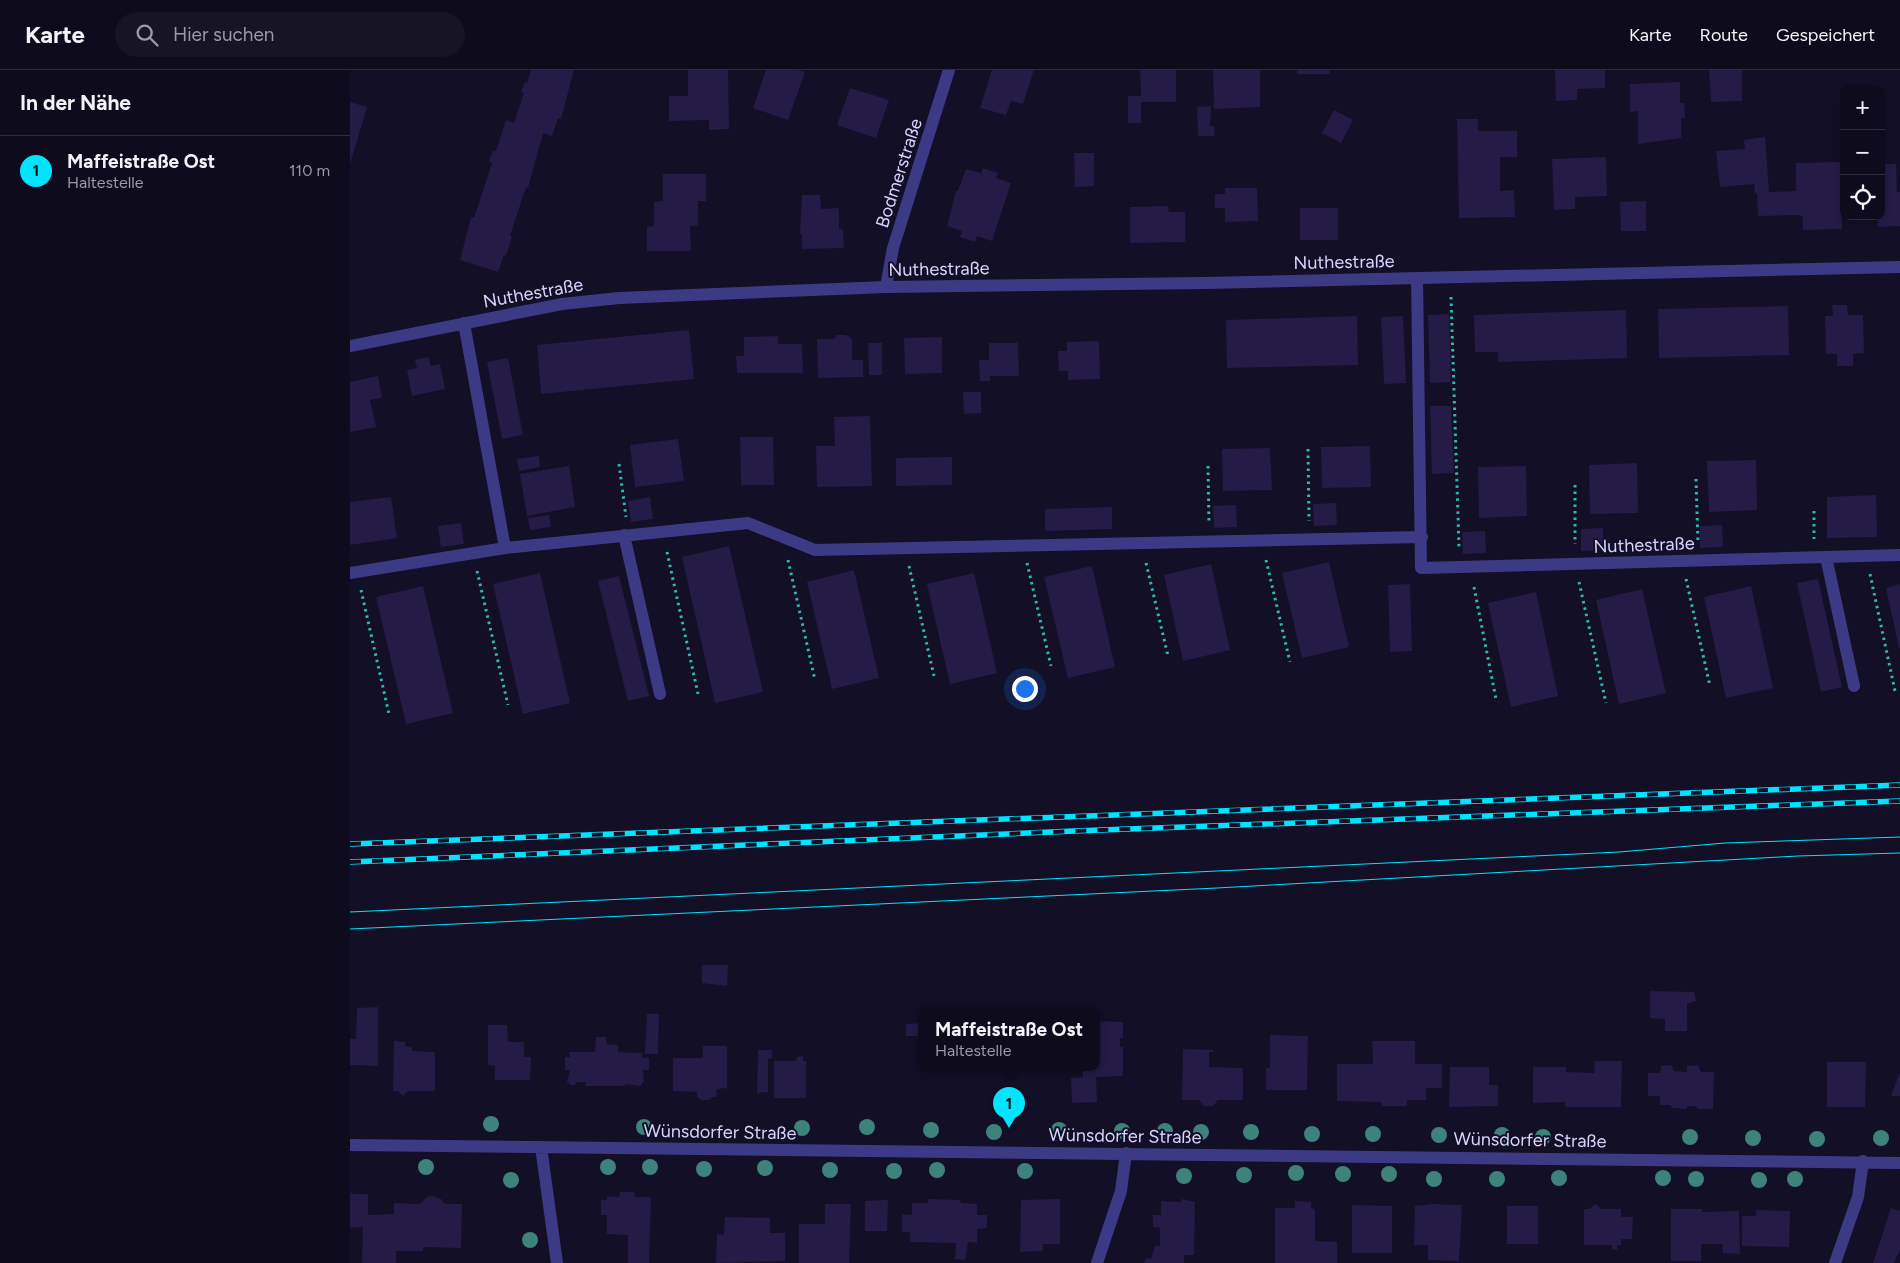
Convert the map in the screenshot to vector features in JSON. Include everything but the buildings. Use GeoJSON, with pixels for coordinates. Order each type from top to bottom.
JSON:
{"type":"FeatureCollection","features":[{"type":"Feature","properties":{"kind":"street","name":"Bodmerstraße"},"geometry":{"type":"LineString","coordinates":[[886,287],[893,248],[949,70]]}},
{"type":"Feature","properties":{"kind":"street","name":"Nuthestraße"},"geometry":{"type":"LineString","coordinates":[[350,346],[562,304],[619,298],[886,287],[1900,267]]}},
{"type":"Feature","properties":{"kind":"street","name":"Nuthestraße"},"geometry":{"type":"LineString","coordinates":[[1417,278],[1421,568],[1900,555]]}},
{"type":"Feature","properties":{"kind":"street","name":"Nuthestraße"},"geometry":{"type":"LineString","coordinates":[[464,323],[505,548]]}},
{"type":"Feature","properties":{"kind":"street"},"geometry":{"type":"LineString","coordinates":[[354,573],[505,548],[748,523],[815,550],[1422,537]]}},
{"type":"Feature","properties":{"kind":"street"},"geometry":{"type":"LineString","coordinates":[[626,535],[660,694]]}},
{"type":"Feature","properties":{"kind":"street"},"geometry":{"type":"LineString","coordinates":[[1820,557],[1854,686]]}},
{"type":"Feature","properties":{"kind":"street","name":"Wünsdorfer Straße"},"geometry":{"type":"LineString","coordinates":[[350,1145],[1864,1161],[1900,1163]]}},
{"type":"Feature","properties":{"kind":"street"},"geometry":{"type":"LineString","coordinates":[[541,1147],[557,1263]]}},
{"type":"Feature","properties":{"kind":"street"},"geometry":{"type":"LineString","coordinates":[[1098,1263],[1121,1191],[1126,1153]]}},
{"type":"Feature","properties":{"kind":"street"},"geometry":{"type":"LineString","coordinates":[[1835,1263],[1858,1197],[1864,1161]]}},
{"type":"Feature","properties":{"kind":"path"},"geometry":{"type":"LineString","coordinates":[[1451,297],[1465,567],[1496,699]]}},
{"type":"Feature","properties":{"kind":"path"},"geometry":{"type":"LineString","coordinates":[[1308,449],[1310,539]]}},
{"type":"Feature","properties":{"kind":"path"},"geometry":{"type":"LineString","coordinates":[[619,464],[626,535]]}},
{"type":"Feature","properties":{"kind":"path"},"geometry":{"type":"LineString","coordinates":[[1208,466],[1210,541]]}},
{"type":"Feature","properties":{"kind":"path"},"geometry":{"type":"LineString","coordinates":[[1696,479],[1698,561]]}},
{"type":"Feature","properties":{"kind":"path"},"geometry":{"type":"LineString","coordinates":[[1575,484],[1575,564],[1606,703]]}},
{"type":"Feature","properties":{"kind":"path"},"geometry":{"type":"LineString","coordinates":[[1814,511],[1820,557]]}},
{"type":"Feature","properties":{"kind":"path"},"geometry":{"type":"LineString","coordinates":[[662,532],[698,694]]}},
{"type":"Feature","properties":{"kind":"path"},"geometry":{"type":"LineString","coordinates":[[788,539],[788,562],[815,680]]}},
{"type":"Feature","properties":{"kind":"path"},"geometry":{"type":"LineString","coordinates":[[1261,540],[1290,662]]}},
{"type":"Feature","properties":{"kind":"path"},"geometry":{"type":"LineString","coordinates":[[1142,543],[1168,656]]}},
{"type":"Feature","properties":{"kind":"path"},"geometry":{"type":"LineString","coordinates":[[1023,546],[1051,666]]}},
{"type":"Feature","properties":{"kind":"path"},"geometry":{"type":"LineString","coordinates":[[905,548],[934,676]]}},
{"type":"Feature","properties":{"kind":"path"},"geometry":{"type":"LineString","coordinates":[[473,553],[508,705]]}},
{"type":"Feature","properties":{"kind":"path"},"geometry":{"type":"LineString","coordinates":[[1866,556],[1895,691]]}},
{"type":"Feature","properties":{"kind":"path"},"geometry":{"type":"LineString","coordinates":[[1682,561],[1710,686]]}},
{"type":"Feature","properties":{"kind":"path"},"geometry":{"type":"LineString","coordinates":[[354,573],[389,714]]}},
{"type":"Feature","properties":{"kind":"tram line"},"geometry":{"type":"LineString","coordinates":[[350,912],[1619,852],[1725,843],[1900,837]]}},
{"type":"Feature","properties":{"kind":"tram line"},"geometry":{"type":"LineString","coordinates":[[350,929],[1217,888],[1798,856],[1900,853]]}},
{"type":"Feature","properties":{"kind":"railway"},"geometry":{"type":"LineString","coordinates":[[350,844],[1900,785]]}},
{"type":"Feature","properties":{"kind":"railway"},"geometry":{"type":"LineString","coordinates":[[350,862],[1074,831],[1900,801]]}},
{"type":"Feature","properties":{"kind":"place","name":"Maffeistraße Ost"},"geometry":{"type":"Point","coordinates":[1009,1128]}}]}
